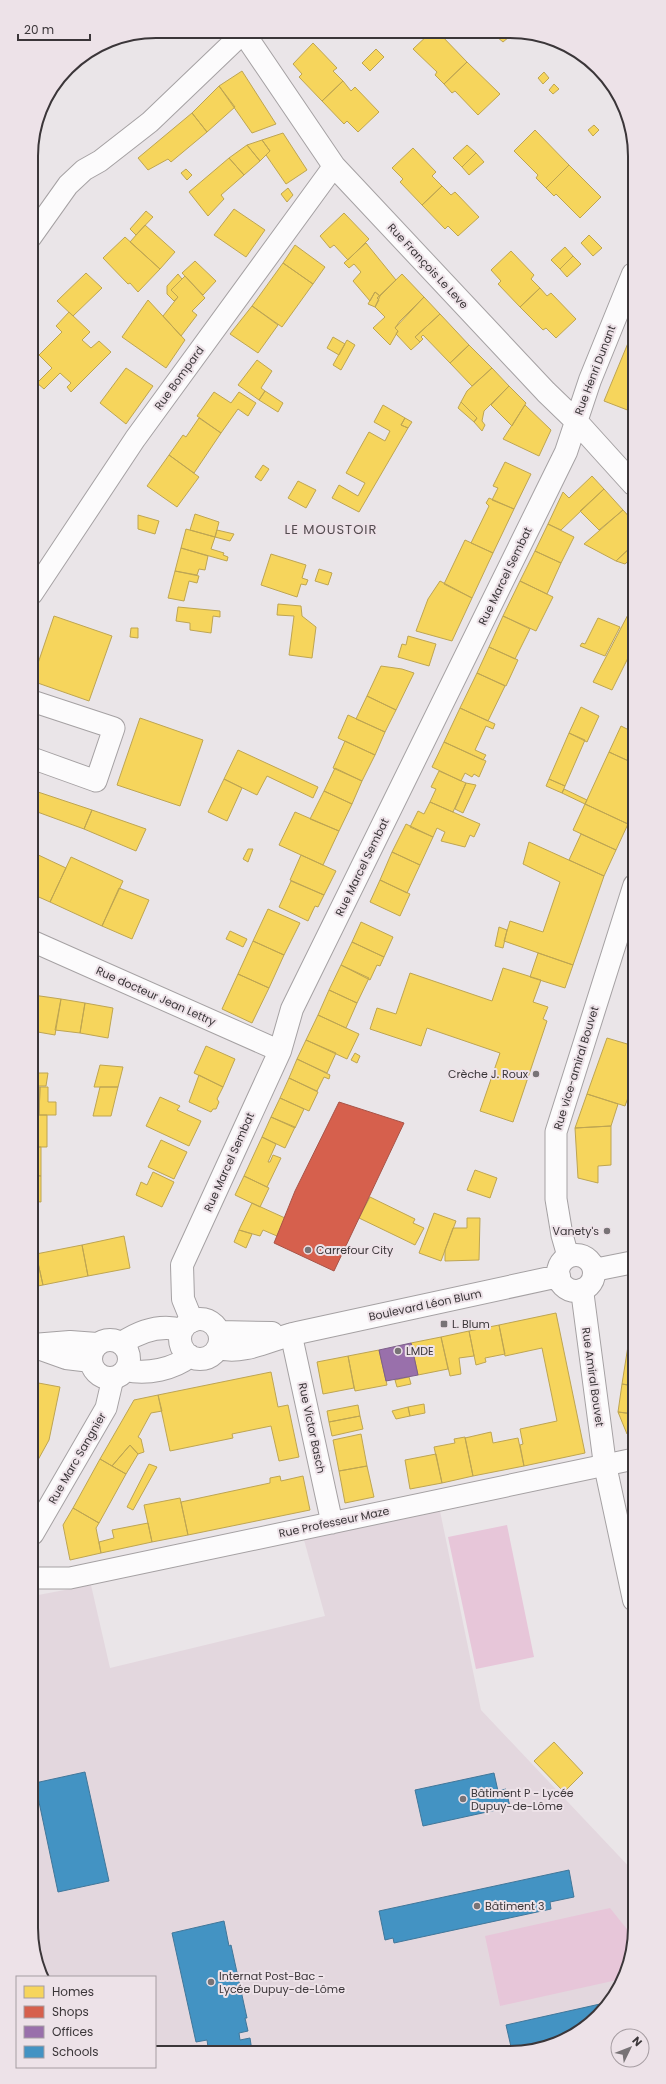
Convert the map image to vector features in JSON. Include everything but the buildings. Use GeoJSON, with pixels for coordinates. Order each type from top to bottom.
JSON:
{"type":"FeatureCollection","features":[{"type":"Feature","properties":{"kind":"street"},"geometry":{"type":"LineString","coordinates":[[38,227],[68,185],[84,170],[100,161],[150,122],[238,38]]}},
{"type":"Feature","properties":{"kind":"street","name":"Rue François Le Leve"},"geometry":{"type":"LineString","coordinates":[[248,38],[334,166],[546,392],[576,421],[628,478]]}},
{"type":"Feature","properties":{"kind":"street","name":"Rue Bompard"},"geometry":{"type":"LineString","coordinates":[[38,585],[134,439],[334,166]]}},
{"type":"Feature","properties":{"kind":"street","name":"Rue Henri Dunant"},"geometry":{"type":"LineString","coordinates":[[576,421],[590,380],[628,286]]}},
{"type":"Feature","properties":{"kind":"street","name":"Rue Marcel Sembat"},"geometry":{"type":"LineString","coordinates":[[187,1326],[183,1300],[182,1265],[280,1050],[292,1009],[566,452],[576,421]]}},
{"type":"Feature","properties":{"kind":"street"},"geometry":{"type":"LineString","coordinates":[[38,703],[114,728],[96,780],[38,760]]}},
{"type":"Feature","properties":{"kind":"street","name":"Rue vice-amiral Bouvet"},"geometry":{"type":"LineString","coordinates":[[568,1256],[562,1235],[556,1199],[556,1132],[628,905]]}},
{"type":"Feature","properties":{"kind":"street","name":"Rue docteur Jean Lettry"},"geometry":{"type":"LineString","coordinates":[[38,944],[280,1050]]}},
{"type":"Feature","properties":{"kind":"street"},"geometry":{"type":"LineString","coordinates":[[568,1256],[583,1256],[589,1260],[594,1270],[592,1282],[582,1290],[576,1291],[564,1286],[559,1276],[560,1264],[568,1256]]}},
{"type":"Feature","properties":{"kind":"street"},"geometry":{"type":"LineString","coordinates":[[594,1270],[628,1263]]}},
{"type":"Feature","properties":{"kind":"street","name":"Boulevard Léon Blum"},"geometry":{"type":"LineString","coordinates":[[218,1340],[230,1351],[291,1334],[559,1276]]}},
{"type":"Feature","properties":{"kind":"street","name":"Rue Amiral Bouvet"},"geometry":{"type":"LineString","coordinates":[[582,1290],[605,1464],[628,1572]]}},
{"type":"Feature","properties":{"kind":"street"},"geometry":{"type":"LineString","coordinates":[[122,1343],[135,1334],[169,1327],[187,1326],[198,1319],[210,1322],[218,1340],[208,1357],[203,1359],[190,1356],[186,1353],[180,1342],[187,1326]]}},
{"type":"Feature","properties":{"kind":"street","name":"Rue Victor Basch"},"geometry":{"type":"LineString","coordinates":[[291,1334],[332,1523]]}},
{"type":"Feature","properties":{"kind":"street"},"geometry":{"type":"LineString","coordinates":[[38,1347],[66,1358],[94,1352],[110,1339],[122,1343],[127,1347],[130,1359],[119,1374]]}},
{"type":"Feature","properties":{"kind":"street"},"geometry":{"type":"LineString","coordinates":[[94,1352],[93,1367],[101,1376],[136,1373],[179,1365],[190,1356]]}},
{"type":"Feature","properties":{"kind":"street","name":"Rue Marc Sangnier"},"geometry":{"type":"LineString","coordinates":[[38,1525],[106,1408],[119,1374]]}},
{"type":"Feature","properties":{"kind":"street","name":"Rue Professeur Maze"},"geometry":{"type":"LineString","coordinates":[[38,1578],[70,1578],[628,1460]]}},
{"type":"Feature","properties":{"kind":"shaded area"},"geometry":{"type":"Polygon","coordinates":[[[440,1511],[481,1710],[628,1866],[628,1936],[624,1959],[619,1973],[612,1987],[599,2006],[582,2022],[569,2030],[548,2040],[533,2044],[510,2046],[156,2046],[156,1976],[48,1976],[40,1951],[38,1936],[38,1595],[91,1585],[110,1668],[325,1616],[304,1540],[440,1511]]]}},
{"type":"Feature","properties":{"kind":"shaded area"},"geometry":{"type":"Polygon","coordinates":[[[507,1525],[534,1657],[476,1669],[448,1537],[507,1525]]]}},
{"type":"Feature","properties":{"kind":"shaded area"},"geometry":{"type":"Polygon","coordinates":[[[610,1908],[628,1930],[624,1959],[615,1980],[500,2006],[485,1936],[610,1908]]]}},
{"type":"Feature","properties":{"kind":"place","name":"Crèche J. Roux"},"geometry":{"type":"Point","coordinates":[536,1074]}},
{"type":"Feature","properties":{"kind":"place","name":"Vanety's"},"geometry":{"type":"Point","coordinates":[607,1231]}},
{"type":"Feature","properties":{"kind":"place","name":"Carrefour City"},"geometry":{"type":"Point","coordinates":[308,1250]}},
{"type":"Feature","properties":{"kind":"place","name":"L. Blum"},"geometry":{"type":"Point","coordinates":[444,1324]}},
{"type":"Feature","properties":{"kind":"place","name":"LMDE"},"geometry":{"type":"Point","coordinates":[398,1351]}},
{"type":"Feature","properties":{"kind":"place","name":"Bâtiment P - Lycée Dupuy-de-Lôme"},"geometry":{"type":"Point","coordinates":[463,1799]}},
{"type":"Feature","properties":{"kind":"place","name":"Bâtiment 3"},"geometry":{"type":"Point","coordinates":[477,1906]}},
{"type":"Feature","properties":{"kind":"place","name":"Internat Post-Bac - Lycée Dupuy-de-Lôme"},"geometry":{"type":"Point","coordinates":[211,1982]}},
{"type":"Feature","properties":{"kind":"district","name":"LE MOUSTOIR"},"geometry":{"type":"Point","coordinates":[331,529]}}]}
